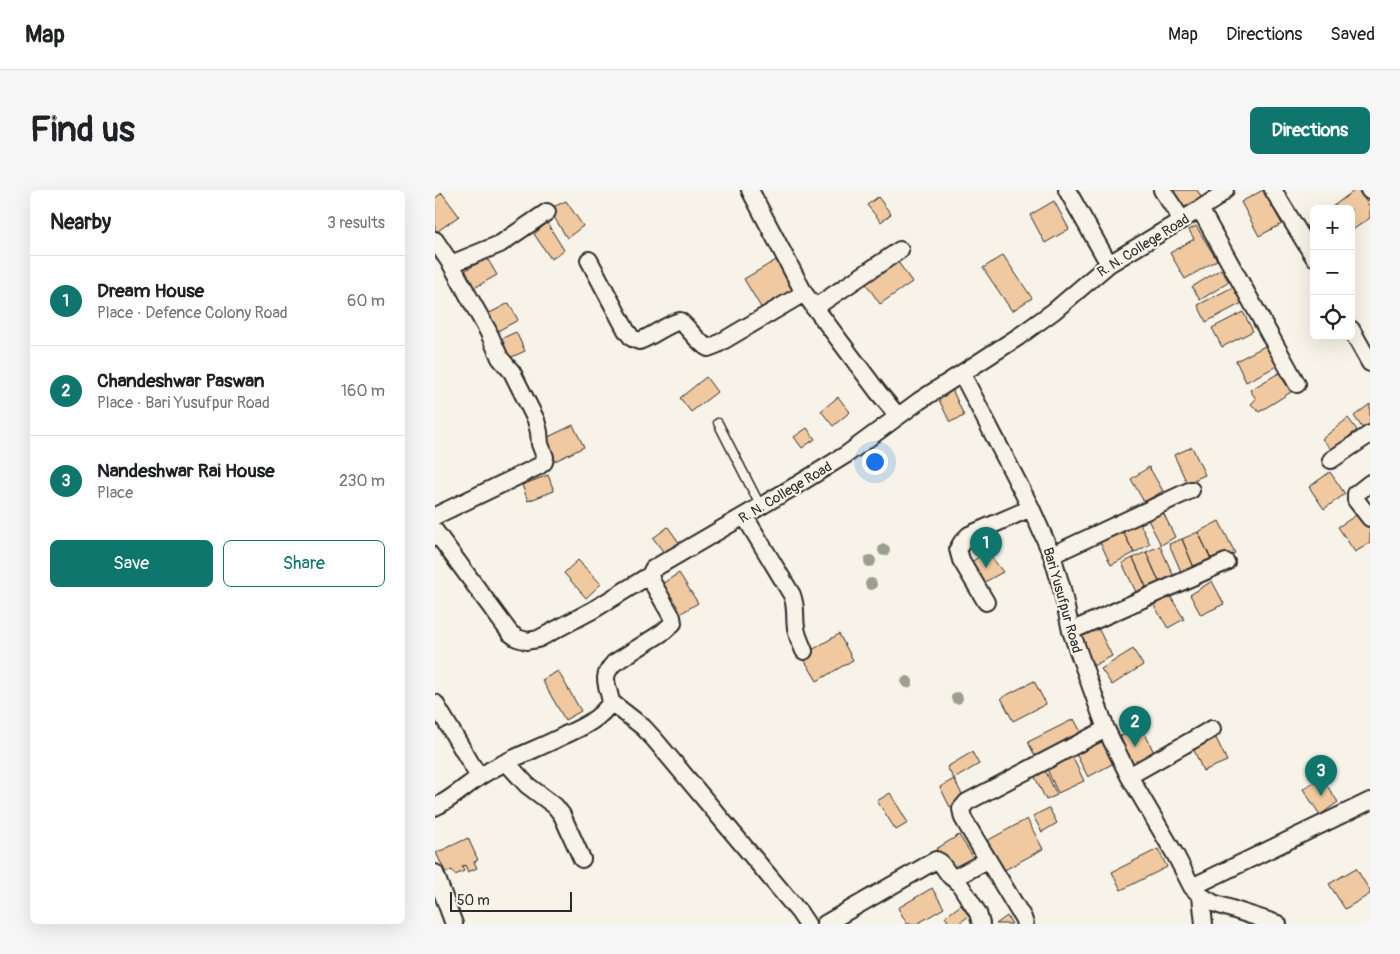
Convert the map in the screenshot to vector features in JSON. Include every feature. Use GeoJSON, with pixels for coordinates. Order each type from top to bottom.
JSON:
{"type":"FeatureCollection","features":[{"type":"Feature","properties":{"kind":"street"},"geometry":{"type":"LineString","coordinates":[[750,190],[804,293],[898,416]]}},
{"type":"Feature","properties":{"kind":"street"},"geometry":{"type":"LineString","coordinates":[[1067,190],[1109,264]]}},
{"type":"Feature","properties":{"kind":"street"},"geometry":{"type":"LineString","coordinates":[[1162,190],[1182,220]]}},
{"type":"Feature","properties":{"kind":"street","name":"R. N. College Road"},"geometry":{"type":"LineString","coordinates":[[435,531],[510,633],[517,638],[527,641],[538,639],[593,610],[651,575],[653,569],[745,517],[847,454],[919,401],[1018,337],[1054,311],[1109,264],[1200,209],[1225,190]]}},
{"type":"Feature","properties":{"kind":"street"},"geometry":{"type":"LineString","coordinates":[[1273,190],[1310,250]]}},
{"type":"Feature","properties":{"kind":"street"},"geometry":{"type":"LineString","coordinates":[[1200,209],[1297,384]]}},
{"type":"Feature","properties":{"kind":"street"},"geometry":{"type":"LineString","coordinates":[[451,264],[500,244],[547,212]]}},
{"type":"Feature","properties":{"kind":"street"},"geometry":{"type":"LineString","coordinates":[[435,240],[451,264],[488,331],[500,358],[515,378],[539,427],[540,444],[545,457],[544,462],[539,466],[435,516]]}},
{"type":"Feature","properties":{"kind":"street"},"geometry":{"type":"LineString","coordinates":[[815,308],[900,250]]}},
{"type":"Feature","properties":{"kind":"street"},"geometry":{"type":"LineString","coordinates":[[589,260],[626,330],[632,338],[639,341],[680,321],[702,345],[708,348],[804,293]]}},
{"type":"Feature","properties":{"kind":"street"},"geometry":{"type":"LineString","coordinates":[[1355,336],[1370,363]]}},
{"type":"Feature","properties":{"kind":"street","name":"Bari Yusufpur Road"},"geometry":{"type":"LineString","coordinates":[[961,374],[1031,508],[1052,555],[1071,631],[1106,730],[1129,776],[1196,892]]}},
{"type":"Feature","properties":{"kind":"street"},"geometry":{"type":"LineString","coordinates":[[1331,460],[1370,434]]}},
{"type":"Feature","properties":{"kind":"street"},"geometry":{"type":"LineString","coordinates":[[1370,483],[1356,494],[1357,500],[1370,518]]}},
{"type":"Feature","properties":{"kind":"street"},"geometry":{"type":"LineString","coordinates":[[1052,555],[1191,490]]}},
{"type":"Feature","properties":{"kind":"street"},"geometry":{"type":"LineString","coordinates":[[986,602],[961,560],[958,549],[961,542],[969,535],[1031,508]]}},
{"type":"Feature","properties":{"kind":"street"},"geometry":{"type":"LineString","coordinates":[[745,517],[792,595],[796,605],[797,633],[804,651]]}},
{"type":"Feature","properties":{"kind":"street"},"geometry":{"type":"LineString","coordinates":[[1071,631],[1226,562]]}},
{"type":"Feature","properties":{"kind":"street"},"geometry":{"type":"LineString","coordinates":[[435,807],[453,797],[479,777],[585,725],[606,710],[611,702],[605,683],[609,669],[614,663],[663,632],[673,622],[673,617],[652,582],[651,575]]}},
{"type":"Feature","properties":{"kind":"street"},"geometry":{"type":"LineString","coordinates":[[611,702],[655,740],[807,924]]}},
{"type":"Feature","properties":{"kind":"street"},"geometry":{"type":"LineString","coordinates":[[435,703],[479,777]]}},
{"type":"Feature","properties":{"kind":"street"},"geometry":{"type":"LineString","coordinates":[[1129,776],[1212,729]]}},
{"type":"Feature","properties":{"kind":"street"},"geometry":{"type":"LineString","coordinates":[[1025,924],[963,818],[961,809],[967,802],[1106,730]]}},
{"type":"Feature","properties":{"kind":"street"},"geometry":{"type":"LineString","coordinates":[[507,762],[527,785],[558,811],[567,825],[582,859]]}},
{"type":"Feature","properties":{"kind":"street"},"geometry":{"type":"LineString","coordinates":[[1196,892],[1370,801]]}},
{"type":"Feature","properties":{"kind":"street"},"geometry":{"type":"LineString","coordinates":[[825,924],[936,860],[959,883],[978,913],[981,924]]}},
{"type":"Feature","properties":{"kind":"street"},"geometry":{"type":"LineString","coordinates":[[955,878],[988,860]]}},
{"type":"Feature","properties":{"kind":"street"},"geometry":{"type":"LineString","coordinates":[[435,873],[443,902],[454,924]]}},
{"type":"Feature","properties":{"kind":"street"},"geometry":{"type":"LineString","coordinates":[[1196,892],[1203,924]]}},
{"type":"Feature","properties":{"kind":"street"},"geometry":{"type":"LineString","coordinates":[[1196,892],[1213,903],[1278,924]]}},
{"type":"Feature","properties":{"kind":"lane"},"geometry":{"type":"LineString","coordinates":[[719,423],[761,507]]}},
{"type":"Feature","properties":{"kind":"building"},"geometry":{"type":"Polygon","coordinates":[[[1167,190],[1197,190],[1202,198],[1180,210],[1167,190]]]}},
{"type":"Feature","properties":{"kind":"building"},"geometry":{"type":"Polygon","coordinates":[[[1263,190],[1282,224],[1259,236],[1241,202],[1263,190]]]}},
{"type":"Feature","properties":{"kind":"building"},"geometry":{"type":"Polygon","coordinates":[[[1355,190],[1358,190],[1370,207],[1370,218],[1355,228],[1355,205],[1335,205],[1355,190]]]}},
{"type":"Feature","properties":{"kind":"building"},"geometry":{"type":"Polygon","coordinates":[[[442,193],[459,216],[435,233],[435,198],[442,193]]]}},
{"type":"Feature","properties":{"kind":"building"},"geometry":{"type":"Polygon","coordinates":[[[878,197],[891,214],[881,222],[867,205],[878,197]]]}},
{"type":"Feature","properties":{"kind":"building"},"geometry":{"type":"Polygon","coordinates":[[[566,201],[583,226],[567,238],[549,209],[566,201]]]}},
{"type":"Feature","properties":{"kind":"building"},"geometry":{"type":"Polygon","coordinates":[[[1054,201],[1069,229],[1045,243],[1030,215],[1054,201]]]}},
{"type":"Feature","properties":{"kind":"building"},"geometry":{"type":"Polygon","coordinates":[[[547,223],[564,250],[551,259],[534,234],[547,223]]]}},
{"type":"Feature","properties":{"kind":"building"},"geometry":{"type":"Polygon","coordinates":[[[1196,226],[1217,260],[1185,279],[1170,253],[1194,239],[1189,230],[1196,226]]]}},
{"type":"Feature","properties":{"kind":"building"},"geometry":{"type":"Polygon","coordinates":[[[1003,255],[1032,298],[1012,311],[983,268],[1003,255]]]}},
{"type":"Feature","properties":{"kind":"building"},"geometry":{"type":"Polygon","coordinates":[[[487,258],[497,275],[469,291],[459,274],[487,258]]]}},
{"type":"Feature","properties":{"kind":"building"},"geometry":{"type":"Polygon","coordinates":[[[896,259],[912,282],[880,304],[864,281],[896,259]]]}},
{"type":"Feature","properties":{"kind":"building"},"geometry":{"type":"Polygon","coordinates":[[[776,260],[794,289],[762,309],[744,279],[776,260]]]}},
{"type":"Feature","properties":{"kind":"building"},"geometry":{"type":"Polygon","coordinates":[[[1221,269],[1229,282],[1200,300],[1192,287],[1221,269]]]}},
{"type":"Feature","properties":{"kind":"building"},"geometry":{"type":"Polygon","coordinates":[[[1233,287],[1242,303],[1206,322],[1198,305],[1233,287]]]}},
{"type":"Feature","properties":{"kind":"building"},"geometry":{"type":"Polygon","coordinates":[[[509,303],[518,320],[492,334],[482,317],[509,303]]]}},
{"type":"Feature","properties":{"kind":"building"},"geometry":{"type":"Polygon","coordinates":[[[1243,312],[1253,331],[1222,347],[1212,328],[1243,312]]]}},
{"type":"Feature","properties":{"kind":"building"},"geometry":{"type":"Polygon","coordinates":[[[516,332],[525,351],[503,361],[494,342],[516,332]]]}},
{"type":"Feature","properties":{"kind":"building"},"geometry":{"type":"Polygon","coordinates":[[[1267,345],[1277,366],[1246,382],[1236,361],[1267,345]]]}},
{"type":"Feature","properties":{"kind":"building"},"geometry":{"type":"Polygon","coordinates":[[[1279,373],[1291,392],[1259,412],[1251,404],[1256,399],[1250,390],[1279,373]]]}},
{"type":"Feature","properties":{"kind":"building"},"geometry":{"type":"Polygon","coordinates":[[[706,377],[717,392],[691,412],[680,398],[706,377]]]}},
{"type":"Feature","properties":{"kind":"building"},"geometry":{"type":"Polygon","coordinates":[[[952,389],[964,416],[950,422],[937,396],[952,389]]]}},
{"type":"Feature","properties":{"kind":"building"},"geometry":{"type":"Polygon","coordinates":[[[838,397],[850,412],[833,426],[821,411],[838,397]]]}},
{"type":"Feature","properties":{"kind":"building"},"geometry":{"type":"Polygon","coordinates":[[[1370,404],[1370,424],[1363,429],[1354,416],[1370,404]]]}},
{"type":"Feature","properties":{"kind":"building"},"geometry":{"type":"Polygon","coordinates":[[[1348,418],[1357,430],[1332,450],[1322,439],[1348,418]]]}},
{"type":"Feature","properties":{"kind":"building"},"geometry":{"type":"Polygon","coordinates":[[[573,425],[584,447],[551,463],[540,441],[573,425]]]}},
{"type":"Feature","properties":{"kind":"building"},"geometry":{"type":"Polygon","coordinates":[[[807,428],[815,439],[802,448],[794,437],[807,428]]]}},
{"type":"Feature","properties":{"kind":"building"},"geometry":{"type":"Polygon","coordinates":[[[1192,447],[1205,475],[1187,483],[1174,455],[1192,447]]]}},
{"type":"Feature","properties":{"kind":"building"},"geometry":{"type":"Polygon","coordinates":[[[1149,467],[1163,491],[1144,502],[1131,479],[1149,467]]]}},
{"type":"Feature","properties":{"kind":"building"},"geometry":{"type":"Polygon","coordinates":[[[1330,472],[1345,494],[1324,509],[1309,487],[1330,472]]]}},
{"type":"Feature","properties":{"kind":"building"},"geometry":{"type":"Polygon","coordinates":[[[548,475],[554,491],[528,501],[522,485],[548,475]]]}},
{"type":"Feature","properties":{"kind":"building"},"geometry":{"type":"Polygon","coordinates":[[[1161,508],[1175,537],[1161,545],[1146,516],[1161,508]]]}},
{"type":"Feature","properties":{"kind":"building"},"geometry":{"type":"Polygon","coordinates":[[[1361,512],[1370,526],[1370,543],[1355,552],[1338,527],[1361,512]]]}},
{"type":"Feature","properties":{"kind":"building"},"geometry":{"type":"Polygon","coordinates":[[[1137,518],[1150,544],[1134,553],[1120,526],[1137,518]]]}},
{"type":"Feature","properties":{"kind":"building"},"geometry":{"type":"Polygon","coordinates":[[[1219,521],[1235,553],[1213,563],[1198,532],[1219,521]]]}},
{"type":"Feature","properties":{"kind":"building"},"geometry":{"type":"Polygon","coordinates":[[[1120,526],[1134,553],[1111,565],[1098,538],[1120,526]]]}},
{"type":"Feature","properties":{"kind":"building"},"geometry":{"type":"Polygon","coordinates":[[[668,527],[680,544],[665,554],[653,538],[668,527]]]}},
{"type":"Feature","properties":{"kind":"building"},"geometry":{"type":"Polygon","coordinates":[[[1198,532],[1213,563],[1195,570],[1182,539],[1198,532]]]}},
{"type":"Feature","properties":{"kind":"building"},"geometry":{"type":"Polygon","coordinates":[[[1182,539],[1195,570],[1183,576],[1169,544],[1182,539]]]}},
{"type":"Feature","properties":{"kind":"building"},"geometry":{"type":"Polygon","coordinates":[[[1160,546],[1174,577],[1160,584],[1146,552],[1160,546]]]}},
{"type":"Feature","properties":{"kind":"building"},"geometry":{"type":"Polygon","coordinates":[[[987,551],[1003,572],[983,583],[970,563],[987,551]]]}},
{"type":"Feature","properties":{"kind":"building"},"geometry":{"type":"Polygon","coordinates":[[[1146,552],[1160,584],[1147,589],[1133,558],[1146,552]]]}},
{"type":"Feature","properties":{"kind":"building"},"geometry":{"type":"Polygon","coordinates":[[[1133,558],[1147,589],[1137,594],[1122,563],[1133,558]]]}},
{"type":"Feature","properties":{"kind":"building"},"geometry":{"type":"Polygon","coordinates":[[[578,560],[601,584],[586,598],[564,573],[578,560]]]}},
{"type":"Feature","properties":{"kind":"building"},"geometry":{"type":"Polygon","coordinates":[[[679,573],[698,603],[675,617],[657,587],[679,573]]]}},
{"type":"Feature","properties":{"kind":"building"},"geometry":{"type":"Polygon","coordinates":[[[1212,581],[1224,604],[1201,615],[1190,595],[1212,581]]]}},
{"type":"Feature","properties":{"kind":"building"},"geometry":{"type":"Polygon","coordinates":[[[1166,589],[1184,619],[1168,628],[1150,599],[1166,589]]]}},
{"type":"Feature","properties":{"kind":"building"},"geometry":{"type":"Polygon","coordinates":[[[1098,628],[1112,656],[1091,667],[1077,639],[1098,628]]]}},
{"type":"Feature","properties":{"kind":"building"},"geometry":{"type":"Polygon","coordinates":[[[839,634],[853,660],[817,681],[802,656],[839,634]]]}},
{"type":"Feature","properties":{"kind":"building"},"geometry":{"type":"Polygon","coordinates":[[[1133,649],[1143,665],[1112,685],[1101,669],[1133,649]]]}},
{"type":"Feature","properties":{"kind":"building"},"geometry":{"type":"Polygon","coordinates":[[[558,671],[581,711],[565,720],[542,680],[558,671]]]}},
{"type":"Feature","properties":{"kind":"building"},"geometry":{"type":"Polygon","coordinates":[[[1034,681],[1046,704],[1013,721],[1001,698],[1034,681]]]}},
{"type":"Feature","properties":{"kind":"building"},"geometry":{"type":"Polygon","coordinates":[[[1074,719],[1083,736],[1037,760],[1028,742],[1074,719]]]}},
{"type":"Feature","properties":{"kind":"building"},"geometry":{"type":"Polygon","coordinates":[[[1142,727],[1155,755],[1129,767],[1116,738],[1142,727]]]}},
{"type":"Feature","properties":{"kind":"building"},"geometry":{"type":"Polygon","coordinates":[[[1100,736],[1114,763],[1088,777],[1074,750],[1100,736]]]}},
{"type":"Feature","properties":{"kind":"building"},"geometry":{"type":"Polygon","coordinates":[[[1216,738],[1227,761],[1203,771],[1193,748],[1216,738]]]}},
{"type":"Feature","properties":{"kind":"building"},"geometry":{"type":"Polygon","coordinates":[[[972,752],[979,764],[954,779],[947,767],[972,752]]]}},
{"type":"Feature","properties":{"kind":"building"},"geometry":{"type":"Polygon","coordinates":[[[1070,752],[1084,781],[1058,793],[1045,765],[1070,752]]]}},
{"type":"Feature","properties":{"kind":"building"},"geometry":{"type":"Polygon","coordinates":[[[1044,768],[1057,795],[1046,800],[1033,773],[1044,768]]]}},
{"type":"Feature","properties":{"kind":"building"},"geometry":{"type":"Polygon","coordinates":[[[1321,777],[1338,802],[1320,815],[1303,789],[1321,777]]]}},
{"type":"Feature","properties":{"kind":"building"},"geometry":{"type":"Polygon","coordinates":[[[954,779],[965,800],[950,807],[940,787],[954,779]]]}},
{"type":"Feature","properties":{"kind":"building"},"geometry":{"type":"Polygon","coordinates":[[[890,793],[908,823],[896,830],[877,801],[890,793]]]}},
{"type":"Feature","properties":{"kind":"building"},"geometry":{"type":"Polygon","coordinates":[[[1049,808],[1057,823],[1042,832],[1033,816],[1049,808]]]}},
{"type":"Feature","properties":{"kind":"building"},"geometry":{"type":"Polygon","coordinates":[[[1027,819],[1043,849],[999,873],[983,843],[1027,819]]]}},
{"type":"Feature","properties":{"kind":"building"},"geometry":{"type":"Polygon","coordinates":[[[959,835],[975,860],[952,875],[936,849],[959,835]]]}},
{"type":"Feature","properties":{"kind":"building"},"geometry":{"type":"Polygon","coordinates":[[[468,838],[478,860],[474,862],[477,868],[468,872],[465,865],[462,867],[464,871],[455,875],[452,870],[446,873],[436,853],[468,838]]]}},
{"type":"Feature","properties":{"kind":"building"},"geometry":{"type":"Polygon","coordinates":[[[1158,849],[1167,867],[1121,890],[1112,872],[1158,849]]]}},
{"type":"Feature","properties":{"kind":"building"},"geometry":{"type":"Polygon","coordinates":[[[1356,868],[1370,894],[1345,909],[1329,884],[1356,868]]]}},
{"type":"Feature","properties":{"kind":"building"},"geometry":{"type":"Polygon","coordinates":[[[932,888],[944,908],[917,924],[907,924],[898,908],[932,888]]]}},
{"type":"Feature","properties":{"kind":"building"},"geometry":{"type":"Polygon","coordinates":[[[961,905],[969,916],[958,924],[950,924],[945,917],[961,905]]]}},
{"type":"Feature","properties":{"kind":"building"},"geometry":{"type":"Polygon","coordinates":[[[1007,916],[1012,924],[996,924],[1007,916]]]}},
{"type":"Feature","properties":{"kind":"place","name":"Dream House"},"geometry":{"type":"Point","coordinates":[986,568]}},
{"type":"Feature","properties":{"kind":"place","name":"Chandeshwar Paswan"},"geometry":{"type":"Point","coordinates":[1135,747]}},
{"type":"Feature","properties":{"kind":"place","name":"Nandeshwar Rai House"},"geometry":{"type":"Point","coordinates":[1321,796]}}]}
